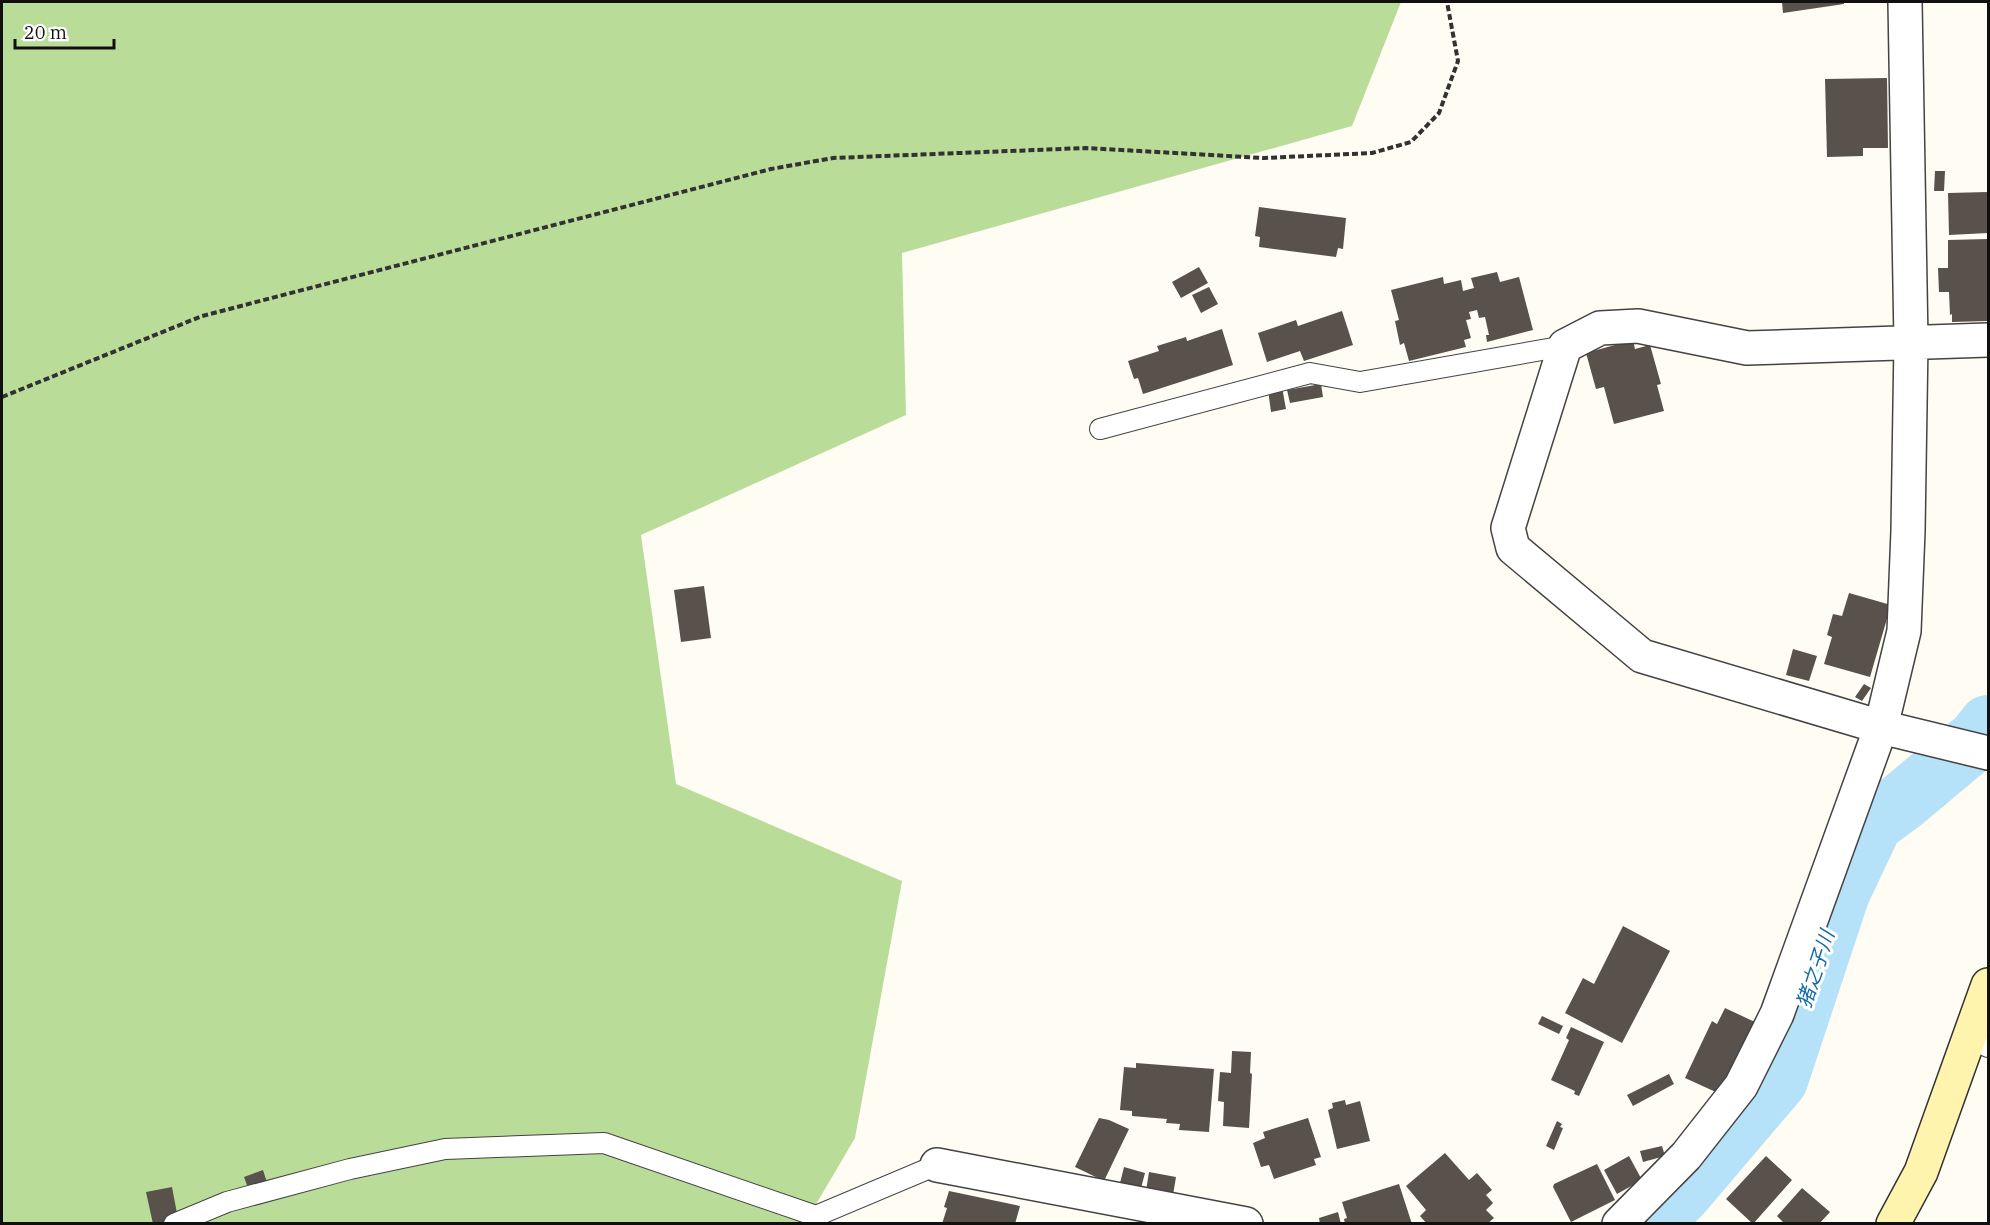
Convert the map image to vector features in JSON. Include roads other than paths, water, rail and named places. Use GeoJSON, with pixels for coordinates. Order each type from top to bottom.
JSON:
{"type":"FeatureCollection","features":[{"type":"Feature","properties":{"kind":"street"},"geometry":{"type":"LineString","coordinates":[[1619,1224],[1686,1156],[1741,1086],[1777,1014],[1881,727],[1904,630],[1911,342],[1905,2]]}},
{"type":"Feature","properties":{"kind":"street"},"geometry":{"type":"LineString","coordinates":[[1989,340],[1747,348],[1638,326],[1600,328],[1565,346],[1508,528],[1513,548],[1642,656],[1881,727],[1989,753]]}},
{"type":"Feature","properties":{"kind":"street"},"geometry":{"type":"LineString","coordinates":[[1893,1224],[1921,1172],[1979,1043],[1989,985]]}},
{"type":"Feature","properties":{"kind":"street"},"geometry":{"type":"LineString","coordinates":[[937,1165],[1246,1224]]}},
{"type":"Feature","properties":{"kind":"lane"},"geometry":{"type":"LineString","coordinates":[[1100,429],[1310,373],[1360,382],[1565,346]]}},
{"type":"Feature","properties":{"kind":"lane"},"geometry":{"type":"LineString","coordinates":[[174,1224],[227,1202],[350,1169],[445,1149],[604,1143],[816,1216],[937,1165]]}},
{"type":"Feature","properties":{"kind":"waterway","name":"猪之子川"},"geometry":{"type":"LineString","coordinates":[[1650,1224],[1681,1194],[1778,1080],[1840,893],[1873,823],[1977,739],[1988,725]]}}]}
